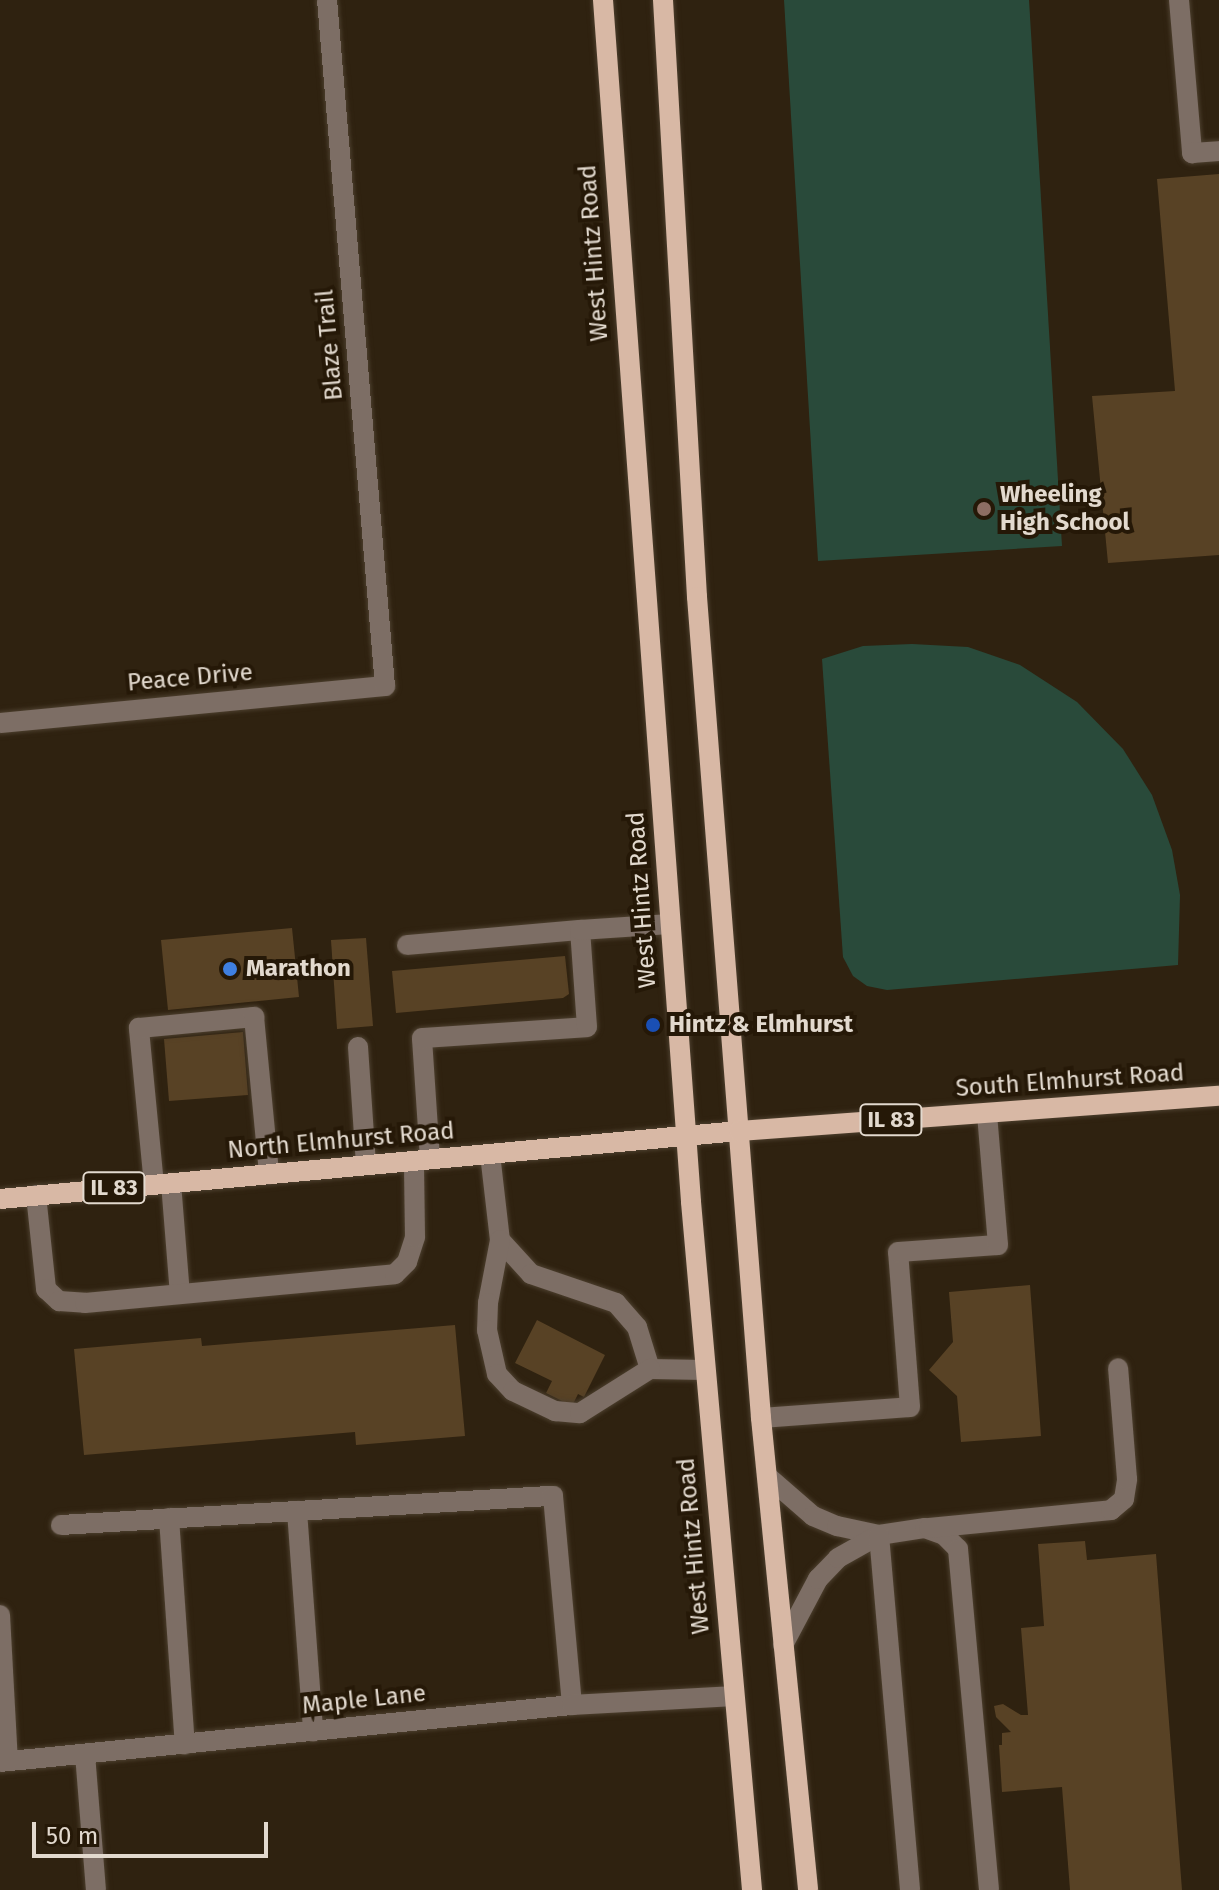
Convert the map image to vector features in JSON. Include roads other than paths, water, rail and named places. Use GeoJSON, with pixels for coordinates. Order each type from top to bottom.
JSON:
{"type":"FeatureCollection","features":[{"type":"Feature","properties":{"kind":"main road","name":"West Hintz Road"},"geometry":{"type":"LineString","coordinates":[[603,0],[686,1136],[752,1890]]}},
{"type":"Feature","properties":{"kind":"main road"},"geometry":{"type":"LineString","coordinates":[[663,0],[697,597],[761,1418],[808,1890]]}},
{"type":"Feature","properties":{"kind":"main road","name":"South Elmhurst Road"},"geometry":{"type":"LineString","coordinates":[[686,1136],[1219,1096]]}},
{"type":"Feature","properties":{"kind":"main road","name":"North Elmhurst Road"},"geometry":{"type":"LineString","coordinates":[[0,1199],[686,1136]]}},
{"type":"Feature","properties":{"kind":"street","name":"Blaze Trail"},"geometry":{"type":"LineString","coordinates":[[327,0],[385,686]]}},
{"type":"Feature","properties":{"kind":"street"},"geometry":{"type":"LineString","coordinates":[[1179,0],[1192,153],[1219,151]]}},
{"type":"Feature","properties":{"kind":"street","name":"Peace Drive"},"geometry":{"type":"LineString","coordinates":[[0,723],[385,686]]}},
{"type":"Feature","properties":{"kind":"street"},"geometry":{"type":"LineString","coordinates":[[407,945],[670,924]]}},
{"type":"Feature","properties":{"kind":"street"},"geometry":{"type":"LineString","coordinates":[[36,1195],[46,1289],[59,1301],[85,1303],[395,1274],[407,1262],[415,1237],[422,1160],[422,1038],[587,1027],[580,930]]}},
{"type":"Feature","properties":{"kind":"street"},"geometry":{"type":"LineString","coordinates":[[180,1294],[139,1028],[254,1017],[269,1174]]}},
{"type":"Feature","properties":{"kind":"street"},"geometry":{"type":"LineString","coordinates":[[358,1047],[366,1165]]}},
{"type":"Feature","properties":{"kind":"street"},"geometry":{"type":"LineString","coordinates":[[761,1418],[910,1407],[898,1252],[998,1245],[987,1113]]}},
{"type":"Feature","properties":{"kind":"street"},"geometry":{"type":"LineString","coordinates":[[490,1154],[500,1240],[488,1303],[487,1330],[497,1374],[513,1391],[555,1411],[580,1413],[650,1369],[705,1370]]}},
{"type":"Feature","properties":{"kind":"street"},"geometry":{"type":"LineString","coordinates":[[500,1240],[531,1274],[616,1303],[637,1327],[650,1369]]}},
{"type":"Feature","properties":{"kind":"street"},"geometry":{"type":"LineString","coordinates":[[783,1645],[818,1579],[838,1558],[879,1535],[1111,1510],[1118,1505],[1124,1499],[1127,1479],[1118,1368]]}},
{"type":"Feature","properties":{"kind":"street"},"geometry":{"type":"LineString","coordinates":[[767,1476],[813,1516],[837,1526],[879,1535]]}},
{"type":"Feature","properties":{"kind":"street"},"geometry":{"type":"LineString","coordinates":[[61,1525],[553,1496],[572,1705]]}},
{"type":"Feature","properties":{"kind":"street"},"geometry":{"type":"LineString","coordinates":[[297,1511],[313,1731]]}},
{"type":"Feature","properties":{"kind":"street"},"geometry":{"type":"LineString","coordinates":[[169,1518],[185,1744]]}},
{"type":"Feature","properties":{"kind":"street"},"geometry":{"type":"LineString","coordinates":[[925,1528],[944,1535],[958,1549],[989,1890]]}},
{"type":"Feature","properties":{"kind":"street"},"geometry":{"type":"LineString","coordinates":[[879,1535],[910,1890]]}},
{"type":"Feature","properties":{"kind":"street"},"geometry":{"type":"LineString","coordinates":[[0,1615],[4,1761]]}},
{"type":"Feature","properties":{"kind":"street","name":"Maple Lane"},"geometry":{"type":"LineString","coordinates":[[4,1761],[572,1705],[734,1696]]}},
{"type":"Feature","properties":{"kind":"street"},"geometry":{"type":"LineString","coordinates":[[85,1754],[96,1890]]}},
{"type":"Feature","properties":{"kind":"place","name":"Wheeling High School"},"geometry":{"type":"Point","coordinates":[984,509]}},
{"type":"Feature","properties":{"kind":"place","name":"Marathon"},"geometry":{"type":"Point","coordinates":[230,969]}},
{"type":"Feature","properties":{"kind":"place","name":"Hintz & Elmhurst"},"geometry":{"type":"Point","coordinates":[653,1025]}}]}
